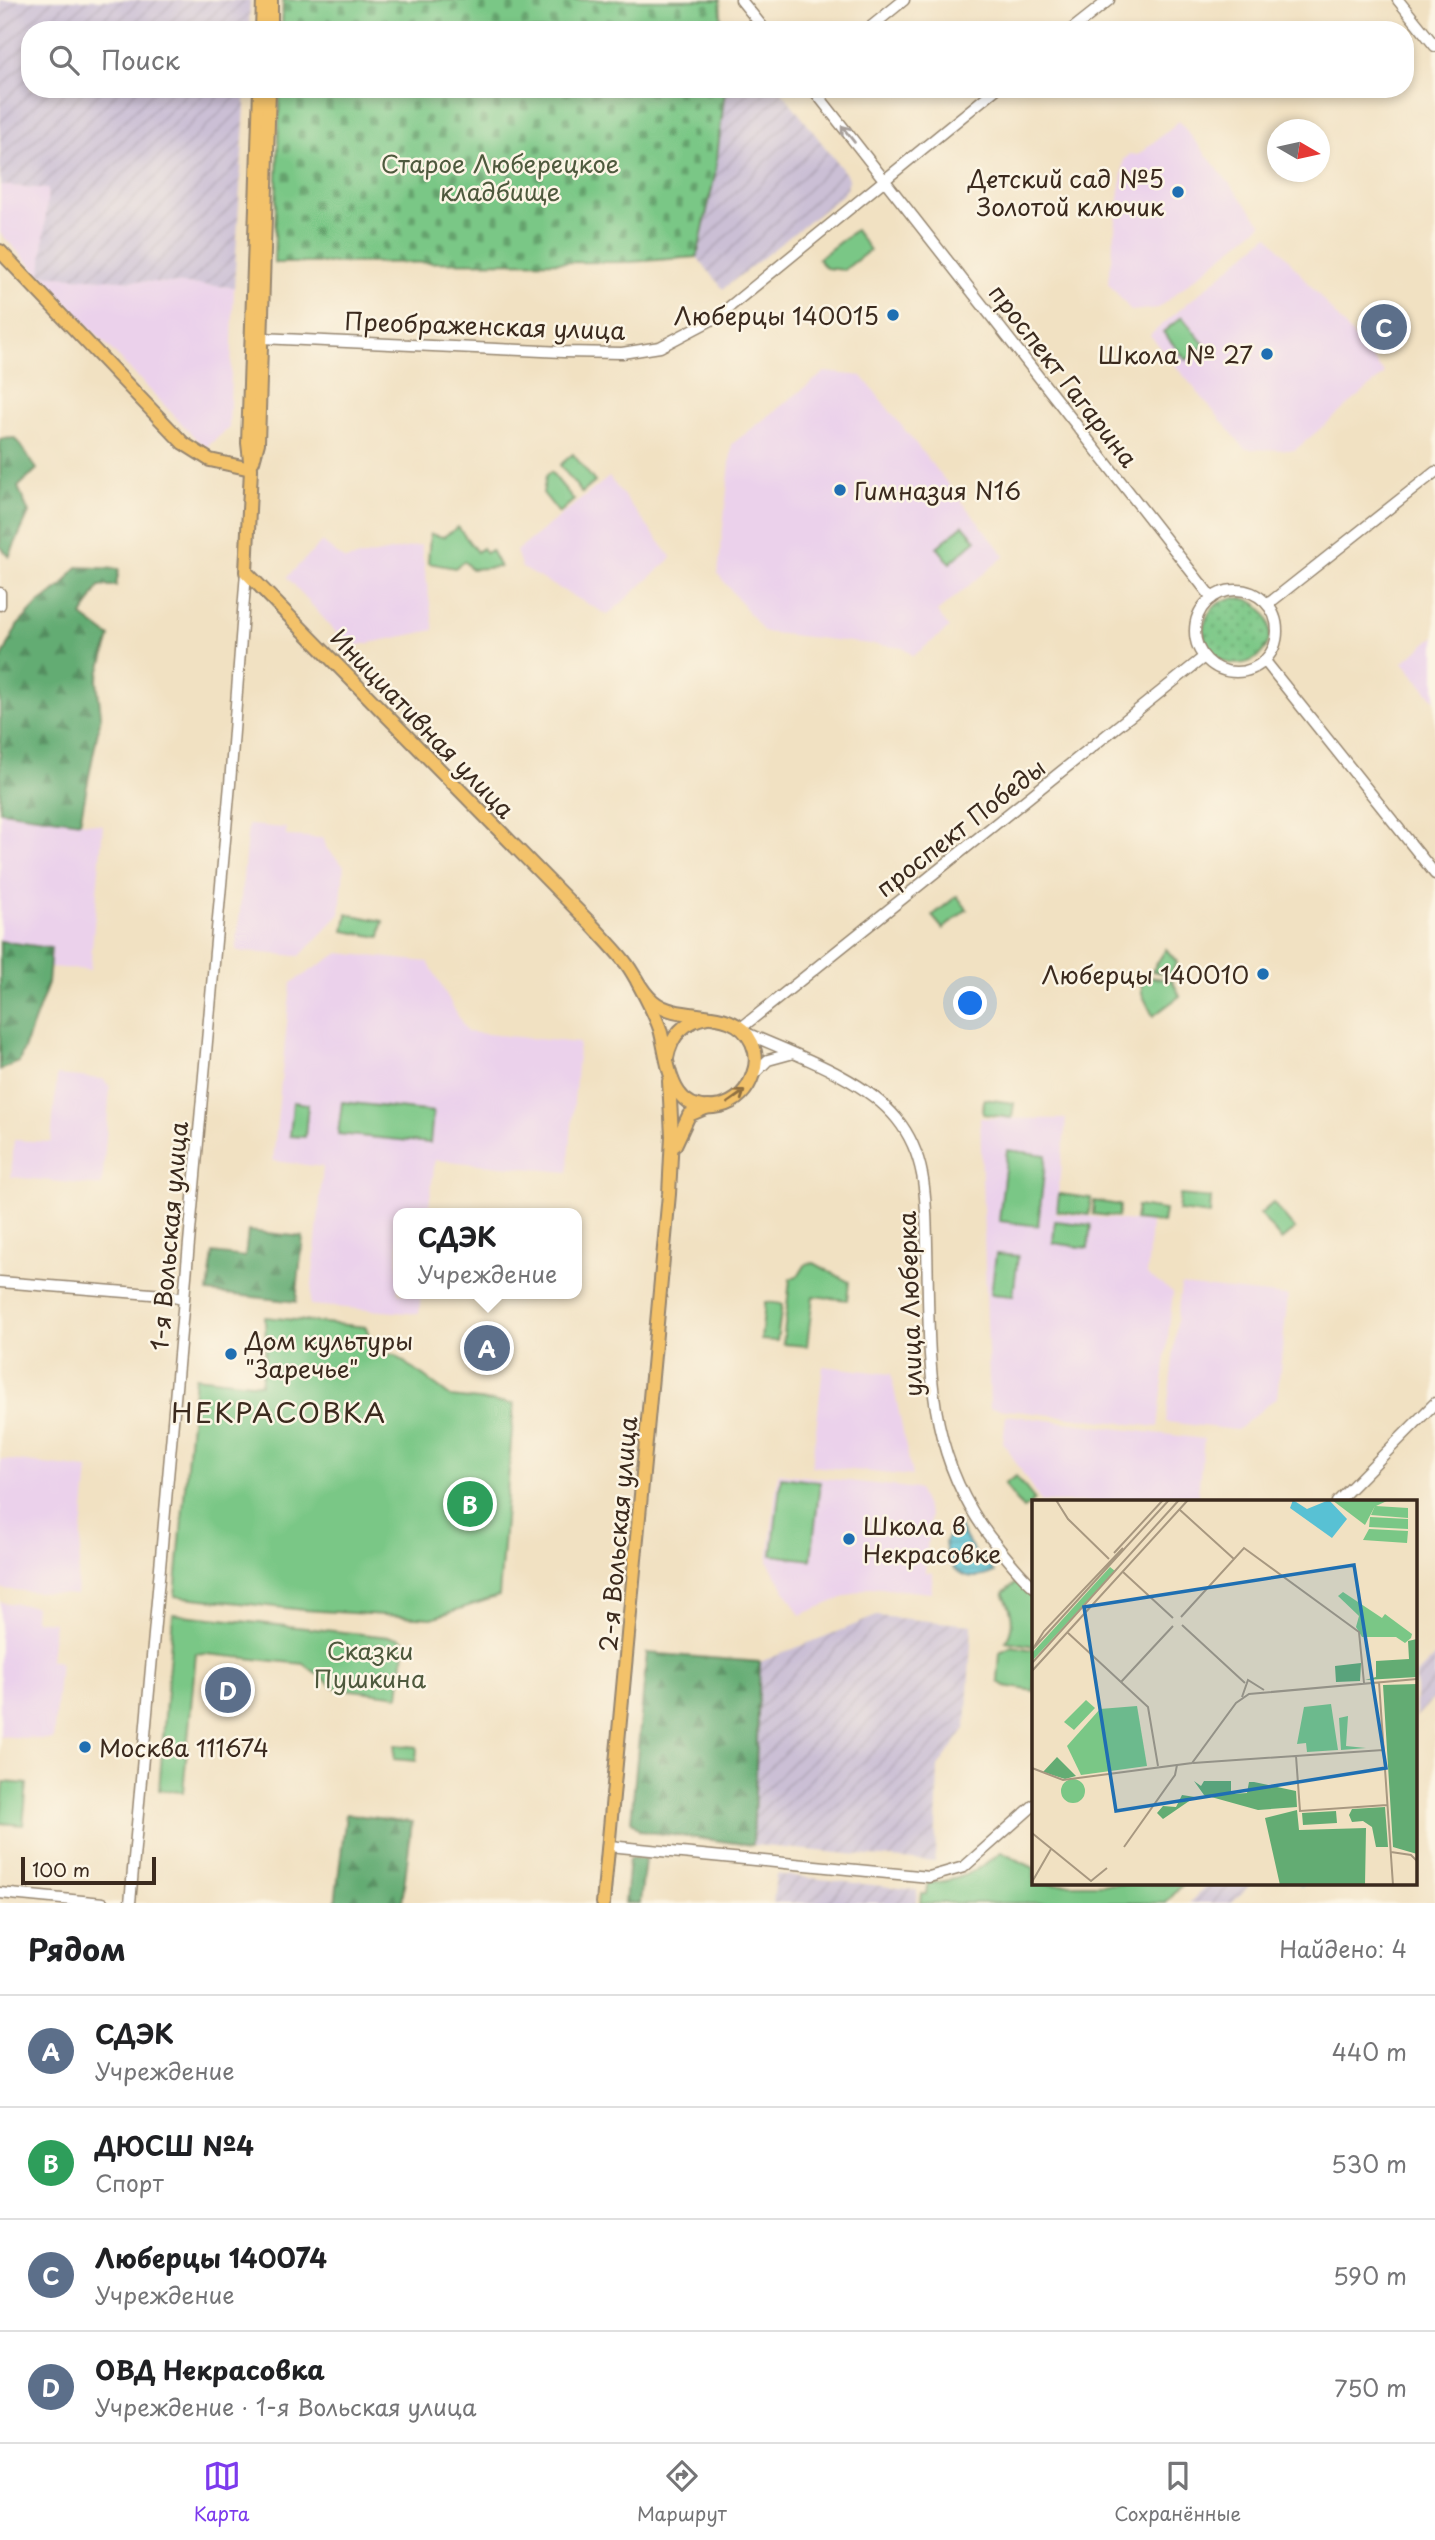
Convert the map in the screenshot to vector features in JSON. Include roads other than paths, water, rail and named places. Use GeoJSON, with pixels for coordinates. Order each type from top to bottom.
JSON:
{"type":"FeatureCollection","features":[{"type":"Feature","properties":{"kind":"main road"},"geometry":{"type":"LineString","coordinates":[[262,21],[263,0]]}},
{"type":"Feature","properties":{"kind":"main road"},"geometry":{"type":"LineString","coordinates":[[271,0],[271,21]]}},
{"type":"Feature","properties":{"kind":"main road"},"geometry":{"type":"LineString","coordinates":[[246,572],[260,98]]}},
{"type":"Feature","properties":{"kind":"main road"},"geometry":{"type":"LineString","coordinates":[[251,468],[258,443],[269,98]]}},
{"type":"Feature","properties":{"kind":"main road"},"geometry":{"type":"LineString","coordinates":[[0,251],[183,443],[210,460],[251,468]]}},
{"type":"Feature","properties":{"kind":"main road","name":"Инициативная улица"},"geometry":{"type":"LineString","coordinates":[[246,572],[589,922],[626,963],[646,994],[660,1006],[716,1017],[743,1030]]}},
{"type":"Feature","properties":{"kind":"main road","name":"Инициативная улица"},"geometry":{"type":"LineString","coordinates":[[637,981],[657,1022],[667,1068],[680,1094],[690,1101],[708,1107]]}},
{"type":"Feature","properties":{"kind":"main road"},"geometry":{"type":"LineString","coordinates":[[667,1068],[669,1047],[684,1026],[696,1020],[716,1017]]}},
{"type":"Feature","properties":{"kind":"main road"},"geometry":{"type":"LineString","coordinates":[[708,1107],[732,1102],[741,1096],[754,1074],[755,1052],[743,1030]]}},
{"type":"Feature","properties":{"kind":"main road","name":"2-я Вольская улица"},"geometry":{"type":"LineString","coordinates":[[667,1068],[671,1169]]}},
{"type":"Feature","properties":{"kind":"main road","name":"2-я Вольская улица"},"geometry":{"type":"LineString","coordinates":[[603,1903],[671,1169],[677,1139],[685,1121],[695,1110],[708,1107]]}},
{"type":"Feature","properties":{"kind":"street"},"geometry":{"type":"LineString","coordinates":[[741,0],[758,21]]}},
{"type":"Feature","properties":{"kind":"street"},"geometry":{"type":"LineString","coordinates":[[878,21],[904,0]]}},
{"type":"Feature","properties":{"kind":"street"},"geometry":{"type":"LineString","coordinates":[[1082,21],[1109,0]]}},
{"type":"Feature","properties":{"kind":"street"},"geometry":{"type":"LineString","coordinates":[[1398,0],[1435,46]]}},
{"type":"Feature","properties":{"kind":"street","name":"проспект Гагарина"},"geometry":{"type":"LineString","coordinates":[[820,98],[1212,598]]}},
{"type":"Feature","properties":{"kind":"street","name":"Преображенская улица"},"geometry":{"type":"LineString","coordinates":[[261,338],[563,352],[622,353],[660,346],[717,317],[883,178],[985,98]]}},
{"type":"Feature","properties":{"kind":"street"},"geometry":{"type":"LineString","coordinates":[[1268,604],[1435,472]]}},
{"type":"Feature","properties":{"kind":"street","name":"1-я Вольская улица"},"geometry":{"type":"LineString","coordinates":[[130,1903],[230,783],[246,572]]}},
{"type":"Feature","properties":{"kind":"street"},"geometry":{"type":"LineString","coordinates":[[1247,591],[1268,604],[1278,627],[1272,651],[1265,661],[1253,669],[1227,671],[1204,657],[1196,643],[1195,626],[1200,610],[1212,598],[1223,592],[1247,591]]}},
{"type":"Feature","properties":{"kind":"street"},"geometry":{"type":"LineString","coordinates":[[0,593],[0,606]]}},
{"type":"Feature","properties":{"kind":"street","name":"проспект Победы"},"geometry":{"type":"LineString","coordinates":[[743,1030],[1204,657]]}},
{"type":"Feature","properties":{"kind":"street"},"geometry":{"type":"LineString","coordinates":[[1265,661],[1435,874]]}},
{"type":"Feature","properties":{"kind":"street","name":"улица Люберка"},"geometry":{"type":"LineString","coordinates":[[743,1030],[865,1090],[898,1119],[911,1139],[925,1186],[930,1363],[938,1430],[960,1493],[993,1542],[1032,1585]]}},
{"type":"Feature","properties":{"kind":"street"},"geometry":{"type":"LineString","coordinates":[[754,1074],[768,1060],[778,1055],[794,1054]]}},
{"type":"Feature","properties":{"kind":"street"},"geometry":{"type":"LineString","coordinates":[[0,1282],[164,1295],[183,1299]]}},
{"type":"Feature","properties":{"kind":"street"},"geometry":{"type":"LineString","coordinates":[[1340,1500],[1435,1403]]}},
{"type":"Feature","properties":{"kind":"street"},"geometry":{"type":"LineString","coordinates":[[609,1846],[929,1877],[956,1871],[976,1859],[1032,1807]]}},
{"type":"Feature","properties":{"kind":"street"},"geometry":{"type":"LineString","coordinates":[[0,1893],[103,1903]]}},
{"type":"Feature","properties":{"kind":"water"},"geometry":{"type":"Polygon","coordinates":[[[957,1522],[975,1554],[984,1559],[994,1572],[975,1577],[960,1573],[954,1568],[945,1542],[957,1522]]]}},
{"type":"Feature","properties":{"kind":"place","name":"Детский сад №5 Золотой ключик"},"geometry":{"type":"Point","coordinates":[1178,192]}},
{"type":"Feature","properties":{"kind":"place","name":"Люберцы 140015"},"geometry":{"type":"Point","coordinates":[893,315]}},
{"type":"Feature","properties":{"kind":"place","name":"Люберцы 140074"},"geometry":{"type":"Point","coordinates":[1384,327]}},
{"type":"Feature","properties":{"kind":"place","name":"Школа № 27"},"geometry":{"type":"Point","coordinates":[1267,354]}},
{"type":"Feature","properties":{"kind":"place","name":"Гимназия N16"},"geometry":{"type":"Point","coordinates":[840,490]}},
{"type":"Feature","properties":{"kind":"place","name":"Люберцы 140010"},"geometry":{"type":"Point","coordinates":[1263,974]}},
{"type":"Feature","properties":{"kind":"place","name":"СДЭК"},"geometry":{"type":"Point","coordinates":[487,1348]}},
{"type":"Feature","properties":{"kind":"place","name":"Дом культуры \"Заречье\""},"geometry":{"type":"Point","coordinates":[231,1354]}},
{"type":"Feature","properties":{"kind":"place","name":"ДЮСШ №4"},"geometry":{"type":"Point","coordinates":[470,1504]}},
{"type":"Feature","properties":{"kind":"place","name":"Школа в Некрасовке"},"geometry":{"type":"Point","coordinates":[849,1539]}},
{"type":"Feature","properties":{"kind":"place","name":"ОВД Некрасовка"},"geometry":{"type":"Point","coordinates":[228,1690]}},
{"type":"Feature","properties":{"kind":"place","name":"Москва 111674"},"geometry":{"type":"Point","coordinates":[85,1747]}},
{"type":"Feature","properties":{"kind":"district","name":"НЕКРАСОВКА"},"geometry":{"type":"Point","coordinates":[279,1411]}},
{"type":"Feature","properties":{"kind":"park label","name":"Старое Люберецкое кладбище"},"geometry":{"type":"Point","coordinates":[500,177]}},
{"type":"Feature","properties":{"kind":"park label","name":"Сказки Пушкина"},"geometry":{"type":"Point","coordinates":[370,1664]}}]}
